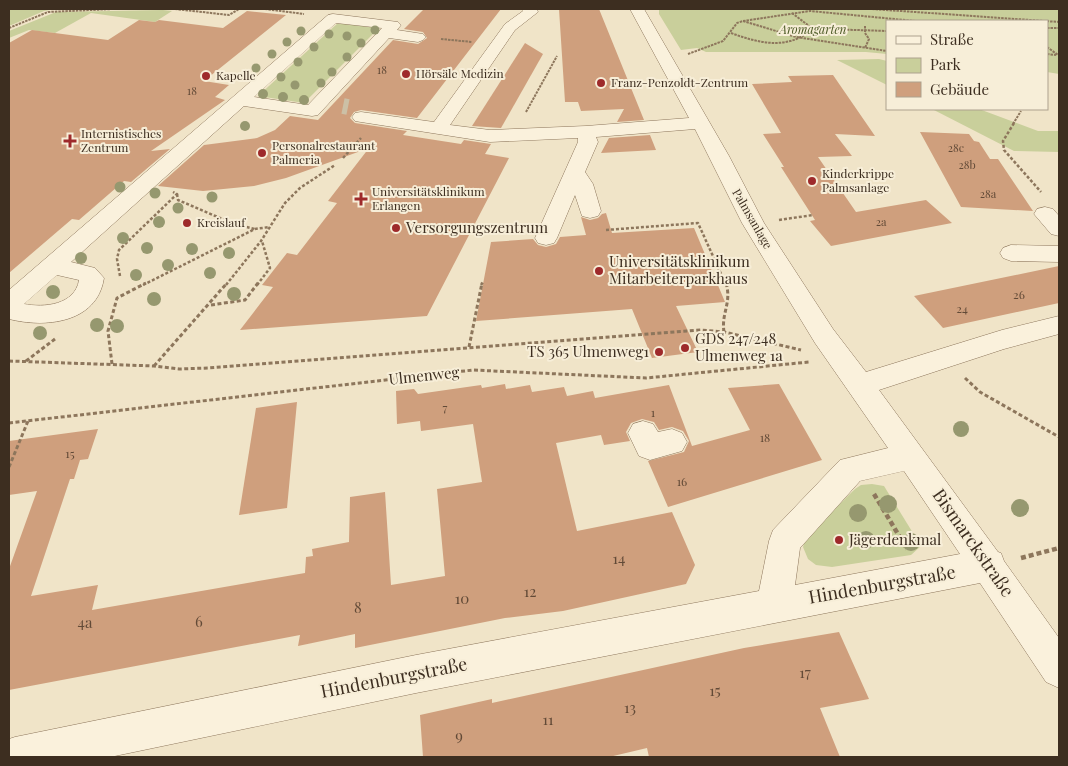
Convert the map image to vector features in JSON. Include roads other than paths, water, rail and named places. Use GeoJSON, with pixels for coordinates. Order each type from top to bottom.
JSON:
{"type":"FeatureCollection","features":[{"type":"Feature","properties":{"kind":"street"},"geometry":{"type":"LineString","coordinates":[[438,129],[510,27],[525,18],[530,9]]}},
{"type":"Feature","properties":{"kind":"street","name":"Palmsanlage"},"geometry":{"type":"LineString","coordinates":[[637,9],[753,223],[824,336],[884,418]]}},
{"type":"Feature","properties":{"kind":"street"},"geometry":{"type":"LineString","coordinates":[[9,304],[342,10],[353,10],[385,21],[418,36]]}},
{"type":"Feature","properties":{"kind":"street"},"geometry":{"type":"LineString","coordinates":[[333,18],[385,21]]}},
{"type":"Feature","properties":{"kind":"street"},"geometry":{"type":"LineString","coordinates":[[240,100],[312,111],[385,21]]}},
{"type":"Feature","properties":{"kind":"street"},"geometry":{"type":"LineString","coordinates":[[320,103],[471,135],[513,136],[700,123]]}},
{"type":"Feature","properties":{"kind":"street"},"geometry":{"type":"LineString","coordinates":[[546,238],[588,142],[586,132]]}},
{"type":"Feature","properties":{"kind":"street"},"geometry":{"type":"LineString","coordinates":[[574,172],[583,184],[590,211]]}},
{"type":"Feature","properties":{"kind":"street"},"geometry":{"type":"LineString","coordinates":[[1011,253],[1059,254]]}},
{"type":"Feature","properties":{"kind":"street"},"geometry":{"type":"LineString","coordinates":[[9,310],[40,316],[52,315],[65,311],[87,293],[92,278],[58,260]]}},
{"type":"Feature","properties":{"kind":"street"},"geometry":{"type":"LineString","coordinates":[[860,386],[1002,340],[1059,325]]}},
{"type":"Feature","properties":{"kind":"street","name":"Bismarckstraße"},"geometry":{"type":"LineString","coordinates":[[884,418],[989,565],[1059,669]]}},
{"type":"Feature","properties":{"kind":"street"},"geometry":{"type":"LineString","coordinates":[[643,433],[650,447],[672,442]]}},
{"type":"Feature","properties":{"kind":"street"},"geometry":{"type":"LineString","coordinates":[[774,604],[785,541],[851,470],[911,456]]}},
{"type":"Feature","properties":{"kind":"street","name":"Hindenburgstraße"},"geometry":{"type":"LineString","coordinates":[[15,757],[317,693],[774,604],[989,565]]}},
{"type":"Feature","properties":{"kind":"tunnel"},"geometry":{"type":"LineString","coordinates":[[343,106],[348,107]]}},
{"type":"Feature","properties":{"kind":"place","name":"Hörsäle Medizin"},"geometry":{"type":"Point","coordinates":[406,74]}},
{"type":"Feature","properties":{"kind":"place","name":"Kapelle"},"geometry":{"type":"Point","coordinates":[206,76]}},
{"type":"Feature","properties":{"kind":"place","name":"Franz-Penzoldt-Zentrum"},"geometry":{"type":"Point","coordinates":[601,83]}},
{"type":"Feature","properties":{"kind":"place","name":"Internistisches Zentrum"},"geometry":{"type":"Point","coordinates":[70,141]}},
{"type":"Feature","properties":{"kind":"place","name":"Personalrestaurant Palmeria"},"geometry":{"type":"Point","coordinates":[262,153]}},
{"type":"Feature","properties":{"kind":"place","name":"Kinderkrippe Palmsanlage"},"geometry":{"type":"Point","coordinates":[812,181]}},
{"type":"Feature","properties":{"kind":"place","name":"Universitätsklinikum Erlangen"},"geometry":{"type":"Point","coordinates":[361,199]}},
{"type":"Feature","properties":{"kind":"place","name":"Kreislauf"},"geometry":{"type":"Point","coordinates":[187,223]}},
{"type":"Feature","properties":{"kind":"place","name":"Versorgungszentrum"},"geometry":{"type":"Point","coordinates":[396,228]}},
{"type":"Feature","properties":{"kind":"place","name":"Universitätsklinikum Mitarbeiterparkhaus"},"geometry":{"type":"Point","coordinates":[599,271]}},
{"type":"Feature","properties":{"kind":"place","name":"GDS 247/248 Ulmenweg 1a"},"geometry":{"type":"Point","coordinates":[685,348]}},
{"type":"Feature","properties":{"kind":"place","name":"TS 365 Ulmenweg1"},"geometry":{"type":"Point","coordinates":[659,352]}},
{"type":"Feature","properties":{"kind":"place","name":"Jägerdenkmal"},"geometry":{"type":"Point","coordinates":[839,540]}},
{"type":"Feature","properties":{"kind":"park label","name":"Aromagarten"},"geometry":{"type":"Point","coordinates":[813,30]}}]}
